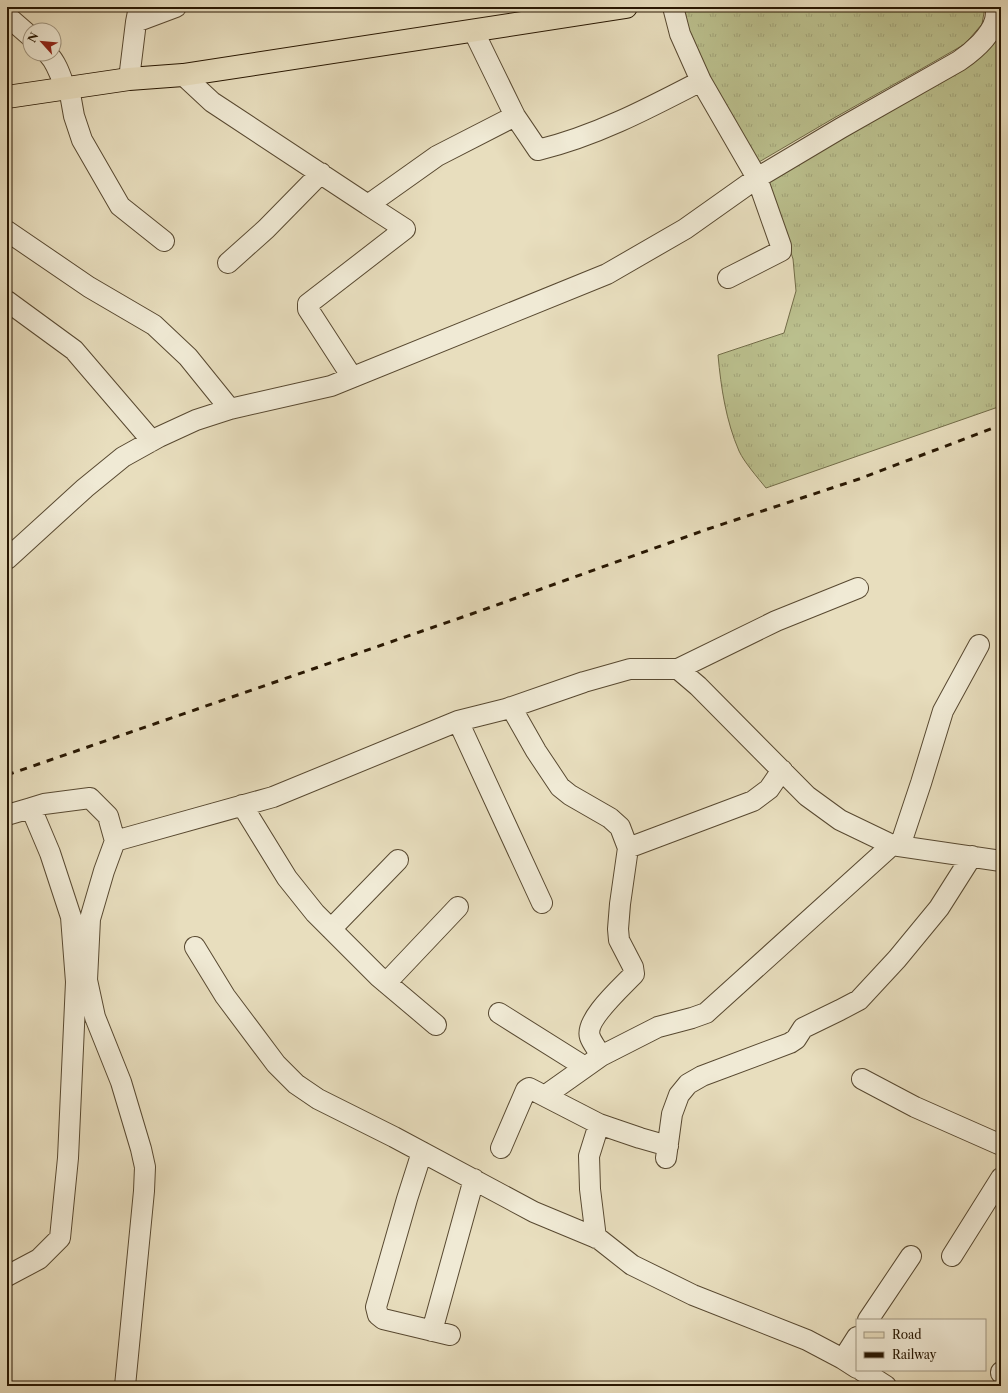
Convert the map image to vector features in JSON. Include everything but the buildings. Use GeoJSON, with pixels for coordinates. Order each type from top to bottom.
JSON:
{"type":"FeatureCollection","features":[{"type":"Feature","properties":{"kind":"main road"},"geometry":{"type":"LineString","coordinates":[[7,97],[129,79],[183,75],[626,7]]}},
{"type":"Feature","properties":{"kind":"street"},"geometry":{"type":"LineString","coordinates":[[129,79],[137,14],[176,7]]}},
{"type":"Feature","properties":{"kind":"street"},"geometry":{"type":"LineString","coordinates":[[673,7],[680,34],[701,81],[757,178],[781,246],[781,251],[728,278]]}},
{"type":"Feature","properties":{"kind":"street"},"geometry":{"type":"LineString","coordinates":[[11,549],[123,457],[196,420],[230,409],[331,386],[607,274],[685,229],[757,178],[959,61],[986,38],[995,20],[996,7]]}},
{"type":"Feature","properties":{"kind":"street"},"geometry":{"type":"LineString","coordinates":[[7,16],[22,29]]}},
{"type":"Feature","properties":{"kind":"street"},"geometry":{"type":"LineString","coordinates":[[473,30],[515,116],[538,150],[568,141],[634,115],[701,81]]}},
{"type":"Feature","properties":{"kind":"street"},"geometry":{"type":"LineString","coordinates":[[54,62],[67,88],[82,140],[120,206],[164,241]]}},
{"type":"Feature","properties":{"kind":"street"},"geometry":{"type":"LineString","coordinates":[[183,75],[212,102],[405,229],[308,304],[308,309],[352,377]]}},
{"type":"Feature","properties":{"kind":"street"},"geometry":{"type":"LineString","coordinates":[[368,205],[437,156],[515,116]]}},
{"type":"Feature","properties":{"kind":"street"},"geometry":{"type":"LineString","coordinates":[[228,263],[266,229],[321,173]]}},
{"type":"Feature","properties":{"kind":"street"},"geometry":{"type":"LineString","coordinates":[[7,231],[89,287],[154,325],[188,357],[230,409]]}},
{"type":"Feature","properties":{"kind":"street"},"geometry":{"type":"LineString","coordinates":[[7,301],[74,350],[152,441]]}},
{"type":"Feature","properties":{"kind":"street"},"geometry":{"type":"LineString","coordinates":[[115,841],[273,797],[458,721],[511,707],[584,682],[630,669],[678,669],[776,621],[858,588]]}},
{"type":"Feature","properties":{"kind":"street"},"geometry":{"type":"LineString","coordinates":[[546,1096],[593,1062],[658,1027],[706,1013],[896,845],[921,783],[943,711],[979,645]]}},
{"type":"Feature","properties":{"kind":"street"},"geometry":{"type":"LineString","coordinates":[[678,669],[698,686],[807,796],[840,820],[896,845],[1001,860]]}},
{"type":"Feature","properties":{"kind":"street"},"geometry":{"type":"LineString","coordinates":[[511,707],[536,751],[560,787],[570,795],[610,818],[620,827],[628,848],[618,930],[619,940],[633,967],[634,974],[600,1011],[590,1027],[589,1036],[593,1062]]}},
{"type":"Feature","properties":{"kind":"street"},"geometry":{"type":"LineString","coordinates":[[458,721],[542,903]]}},
{"type":"Feature","properties":{"kind":"street"},"geometry":{"type":"LineString","coordinates":[[628,848],[753,801],[770,789],[782,770]]}},
{"type":"Feature","properties":{"kind":"street"},"geometry":{"type":"LineString","coordinates":[[7,815],[44,804],[90,798],[108,816],[115,841],[104,870],[90,919],[87,980],[95,1017],[121,1082],[145,1167],[125,1386]]}},
{"type":"Feature","properties":{"kind":"street"},"geometry":{"type":"LineString","coordinates":[[242,806],[287,878],[315,913],[386,983],[436,1025]]}},
{"type":"Feature","properties":{"kind":"street"},"geometry":{"type":"LineString","coordinates":[[7,1276],[39,1259],[60,1238],[68,1150],[76,982],[71,917],[50,853],[31,808]]}},
{"type":"Feature","properties":{"kind":"street"},"geometry":{"type":"LineString","coordinates":[[501,1148],[526,1090],[529,1088],[599,1124],[640,1138],[667,1152],[672,1114],[679,1095],[688,1084],[702,1076],[790,1043],[796,1039],[803,1028],[859,1000],[939,908],[972,856]]}},
{"type":"Feature","properties":{"kind":"street"},"geometry":{"type":"LineString","coordinates":[[331,929],[398,860]]}},
{"type":"Feature","properties":{"kind":"street"},"geometry":{"type":"LineString","coordinates":[[386,983],[458,907]]}},
{"type":"Feature","properties":{"kind":"street"},"geometry":{"type":"LineString","coordinates":[[195,947],[225,996],[276,1064],[296,1084],[318,1099],[474,1179],[534,1212],[596,1238],[632,1265],[693,1295],[807,1340],[850,1363],[856,1341]]}},
{"type":"Feature","properties":{"kind":"street"},"geometry":{"type":"LineString","coordinates":[[499,1013],[593,1062]]}},
{"type":"Feature","properties":{"kind":"street"},"geometry":{"type":"LineString","coordinates":[[862,1079],[915,1107],[1001,1145]]}},
{"type":"Feature","properties":{"kind":"street"},"geometry":{"type":"LineString","coordinates":[[596,1238],[590,1189],[589,1156],[599,1124]]}},
{"type":"Feature","properties":{"kind":"street"},"geometry":{"type":"LineString","coordinates":[[422,1152],[406,1199],[376,1307],[378,1315],[383,1319],[441,1333],[474,1179]]}},
{"type":"Feature","properties":{"kind":"street"},"geometry":{"type":"LineString","coordinates":[[952,1256],[1001,1178]]}},
{"type":"Feature","properties":{"kind":"street"},"geometry":{"type":"LineString","coordinates":[[869,1319],[911,1256]]}},
{"type":"Feature","properties":{"kind":"street"},"geometry":{"type":"LineString","coordinates":[[863,1371],[886,1386]]}},
{"type":"Feature","properties":{"kind":"green space"},"geometry":{"type":"Polygon","coordinates":[[[707,7],[985,7],[982,24],[965,44],[759,162],[699,60],[680,11],[707,7]]]}},
{"type":"Feature","properties":{"kind":"green space"},"geometry":{"type":"Polygon","coordinates":[[[1001,8],[1001,406],[766,488],[744,460],[734,440],[725,404],[718,355],[784,333],[796,291],[793,259],[767,177],[930,86],[1001,8]]]}},
{"type":"Feature","properties":{"kind":"railway"},"geometry":{"type":"LineString","coordinates":[[7,775],[480,611],[705,530],[859,479],[1001,425]]}}]}
